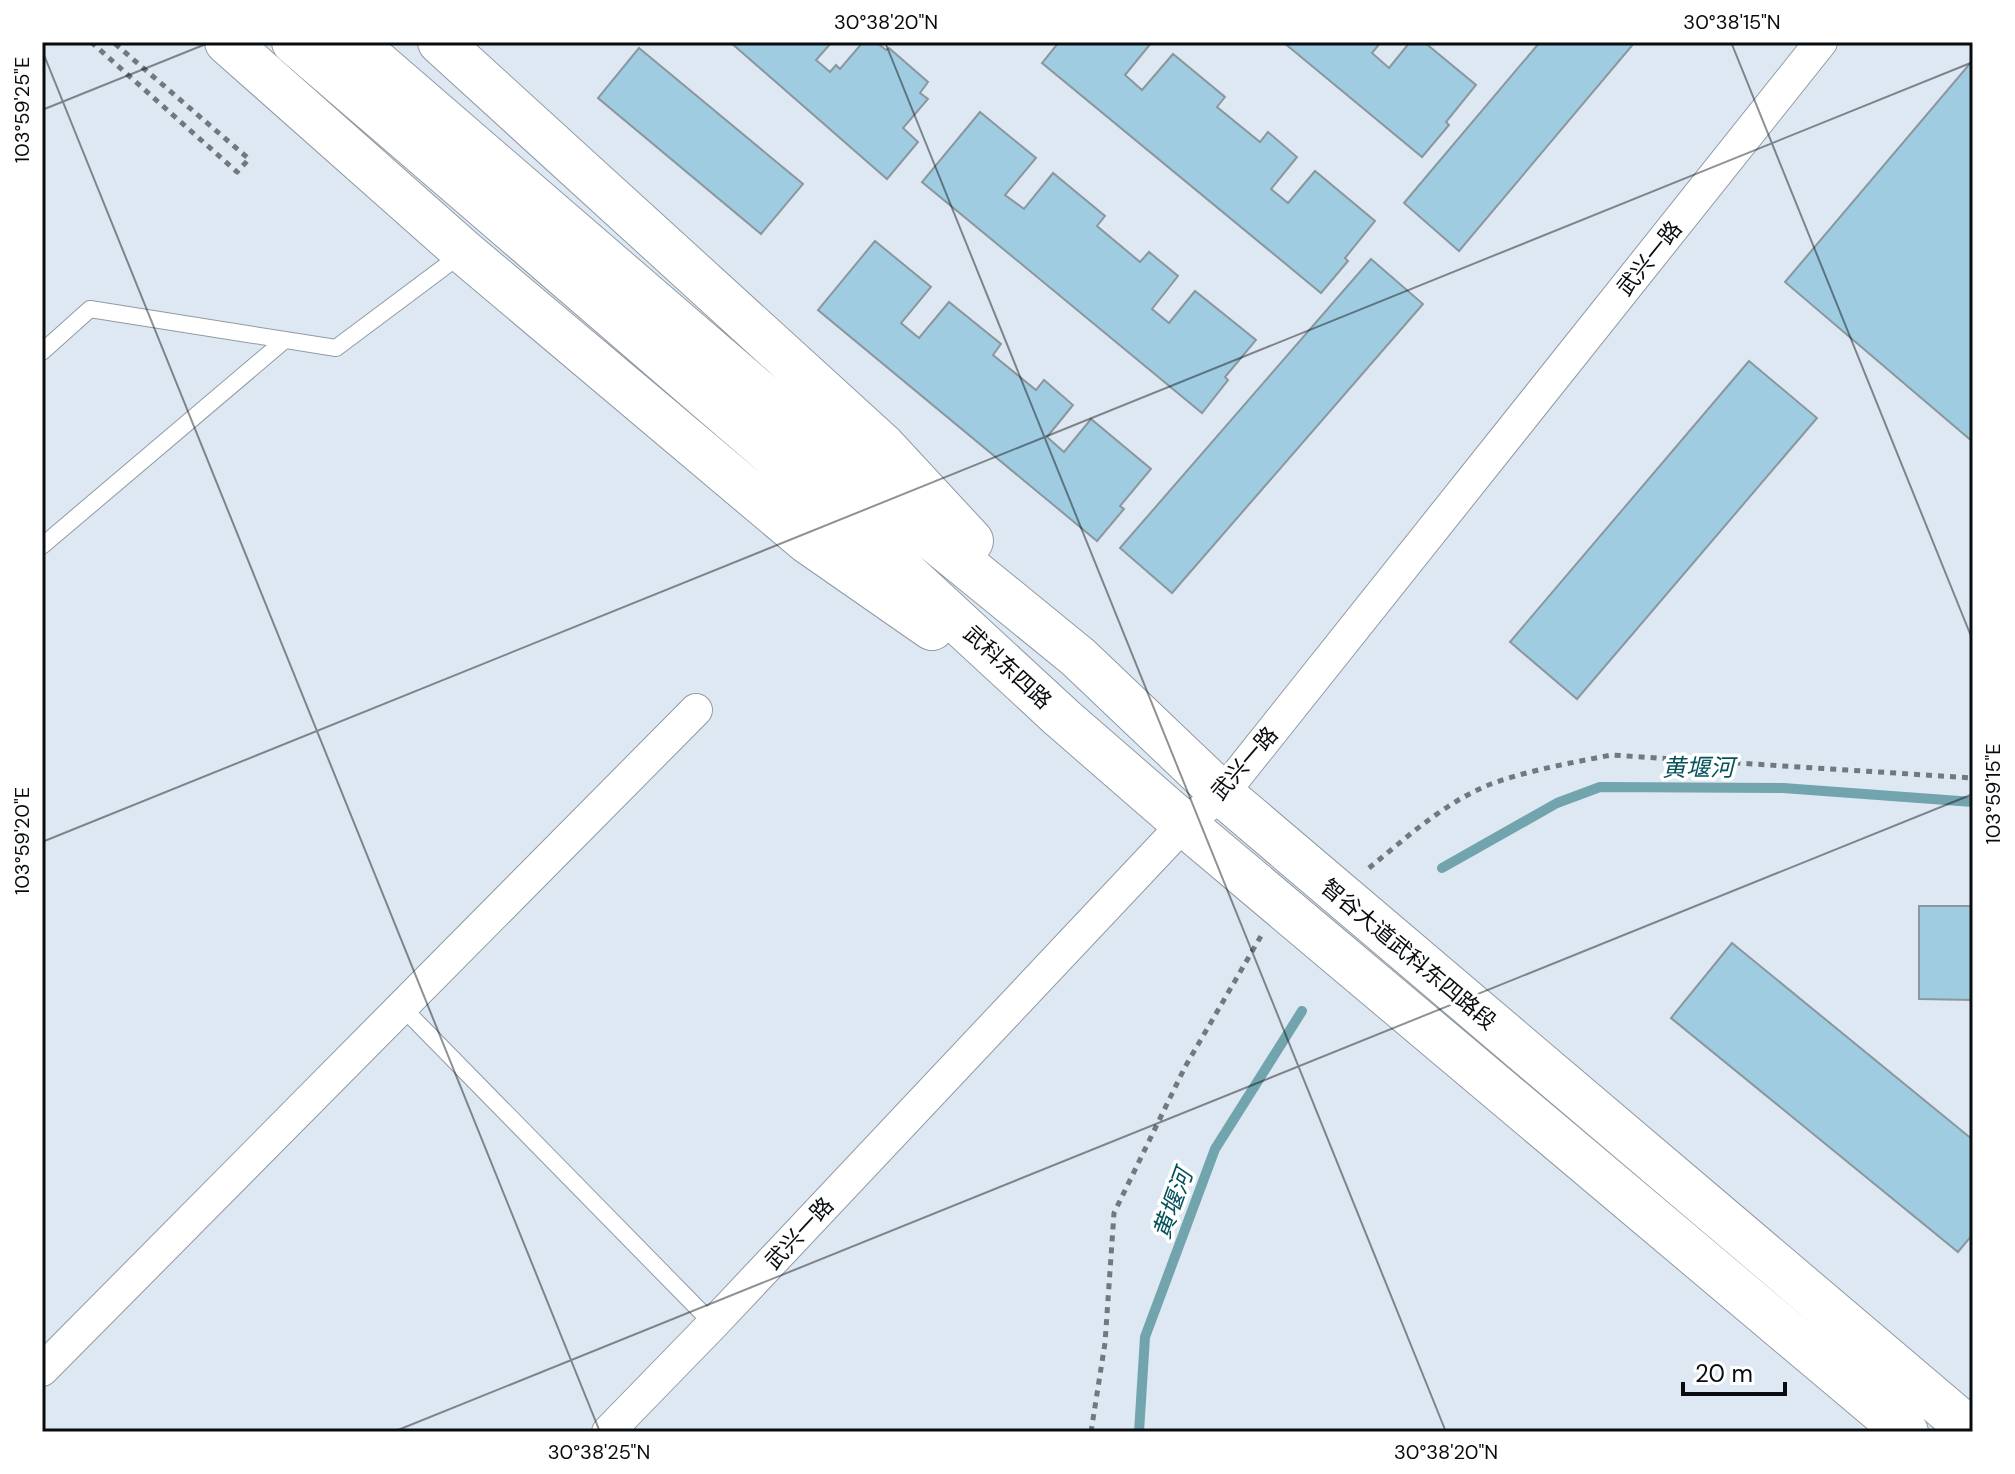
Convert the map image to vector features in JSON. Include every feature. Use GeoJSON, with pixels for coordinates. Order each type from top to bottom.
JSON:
{"type":"FeatureCollection","features":[{"type":"Feature","properties":{"kind":"main road"},"geometry":{"type":"LineString","coordinates":[[227,42],[464,252],[807,541],[1061,717]]}},
{"type":"Feature","properties":{"kind":"main road"},"geometry":{"type":"LineString","coordinates":[[294,42],[843,490]]}},
{"type":"Feature","properties":{"kind":"main road"},"geometry":{"type":"LineString","coordinates":[[353,42],[843,490]]}},
{"type":"Feature","properties":{"kind":"main road"},"geometry":{"type":"LineString","coordinates":[[440,42],[882,445],[1078,657]]}},
{"type":"Feature","properties":{"kind":"main road","name":"智谷大道武科东四路段"},"geometry":{"type":"LineString","coordinates":[[843,490],[1078,657],[1222,794],[1973,1432]]}},
{"type":"Feature","properties":{"kind":"main road","name":"武科东四路"},"geometry":{"type":"LineString","coordinates":[[843,490],[1061,717],[1184,824]]}},
{"type":"Feature","properties":{"kind":"main road","name":"智谷大道武科东四路段"},"geometry":{"type":"LineString","coordinates":[[1184,824],[1906,1432]]}},
{"type":"Feature","properties":{"kind":"street","name":"武兴一路"},"geometry":{"type":"LineString","coordinates":[[608,1432],[1184,824],[1222,794],[1821,42]]}},
{"type":"Feature","properties":{"kind":"street"},"geometry":{"type":"LineString","coordinates":[[42,1370],[696,710]]}},
{"type":"Feature","properties":{"kind":"lane"},"geometry":{"type":"LineString","coordinates":[[42,352],[90,309],[336,348],[464,252]]}},
{"type":"Feature","properties":{"kind":"lane"},"geometry":{"type":"LineString","coordinates":[[42,546],[285,340]]}},
{"type":"Feature","properties":{"kind":"lane"},"geometry":{"type":"LineString","coordinates":[[402,1007],[713,1324]]}},
{"type":"Feature","properties":{"kind":"path"},"geometry":{"type":"LineString","coordinates":[[91,42],[237,172],[249,159],[113,42]]}},
{"type":"Feature","properties":{"kind":"path"},"geometry":{"type":"LineString","coordinates":[[1338,893],[1431,817],[1489,785],[1563,764],[1611,755],[1973,778]]}},
{"type":"Feature","properties":{"kind":"path"},"geometry":{"type":"LineString","coordinates":[[1091,1432],[1105,1343],[1114,1213],[1185,1067],[1279,904]]}},
{"type":"Feature","properties":{"kind":"building"},"geometry":{"type":"Polygon","coordinates":[[[730,42],[832,42],[816,60],[830,72],[836,65],[840,69],[863,42],[876,42],[886,50],[889,48],[928,82],[920,93],[928,99],[903,128],[918,142],[887,179],[730,42]]]}},
{"type":"Feature","properties":{"kind":"building"},"geometry":{"type":"Polygon","coordinates":[[[1059,42],[1152,42],[1125,75],[1142,90],[1173,54],[1225,97],[1217,107],[1260,142],[1268,132],[1297,157],[1271,189],[1288,203],[1315,171],[1375,221],[1345,258],[1348,261],[1321,293],[1042,63],[1059,42]]]}},
{"type":"Feature","properties":{"kind":"building"},"geometry":{"type":"Polygon","coordinates":[[[1283,42],[1381,42],[1372,53],[1389,68],[1410,42],[1424,42],[1476,85],[1446,122],[1449,125],[1422,157],[1283,42]]]}},
{"type":"Feature","properties":{"kind":"building"},"geometry":{"type":"Polygon","coordinates":[[[1540,42],[1635,42],[1459,251],[1404,203],[1540,42]]]}},
{"type":"Feature","properties":{"kind":"building"},"geometry":{"type":"Polygon","coordinates":[[[639,48],[803,184],[761,234],[598,98],[639,48]]]}},
{"type":"Feature","properties":{"kind":"building"},"geometry":{"type":"Polygon","coordinates":[[[1973,60],[1973,442],[1785,282],[1973,60]]]}},
{"type":"Feature","properties":{"kind":"building"},"geometry":{"type":"Polygon","coordinates":[[[980,112],[1036,158],[1005,195],[1024,209],[1053,173],[1105,216],[1097,226],[1140,262],[1149,252],[1178,276],[1152,309],[1169,323],[1195,291],[1256,340],[1225,377],[1228,380],[1202,413],[922,182],[980,112]]]}},
{"type":"Feature","properties":{"kind":"building"},"geometry":{"type":"Polygon","coordinates":[[[875,241],[931,287],[901,323],[919,338],[949,302],[1001,344],[993,355],[1036,390],[1044,380],[1073,405],[1047,437],[1064,452],[1091,419],[1151,469],[1120,506],[1124,509],[1097,541],[818,310],[875,241]]]}},
{"type":"Feature","properties":{"kind":"building"},"geometry":{"type":"Polygon","coordinates":[[[1371,259],[1423,304],[1172,593],[1120,548],[1371,259]]]}},
{"type":"Feature","properties":{"kind":"building"},"geometry":{"type":"Polygon","coordinates":[[[1749,361],[1817,418],[1577,699],[1510,642],[1749,361]]]}},
{"type":"Feature","properties":{"kind":"building"},"geometry":{"type":"Polygon","coordinates":[[[1919,906],[1973,906],[1973,1000],[1919,999],[1919,906]]]}},
{"type":"Feature","properties":{"kind":"building"},"geometry":{"type":"Polygon","coordinates":[[[1732,943],[1973,1140],[1973,1234],[1958,1252],[1671,1018],[1732,943]]]}},
{"type":"Feature","properties":{"kind":"waterway","name":"黄堰河"},"geometry":{"type":"LineString","coordinates":[[1442,868],[1557,803],[1600,787],[1783,788],[1973,802]]}},
{"type":"Feature","properties":{"kind":"waterway","name":"黄堰河"},"geometry":{"type":"LineString","coordinates":[[1139,1432],[1145,1337],[1215,1149],[1302,1011]]}}]}
